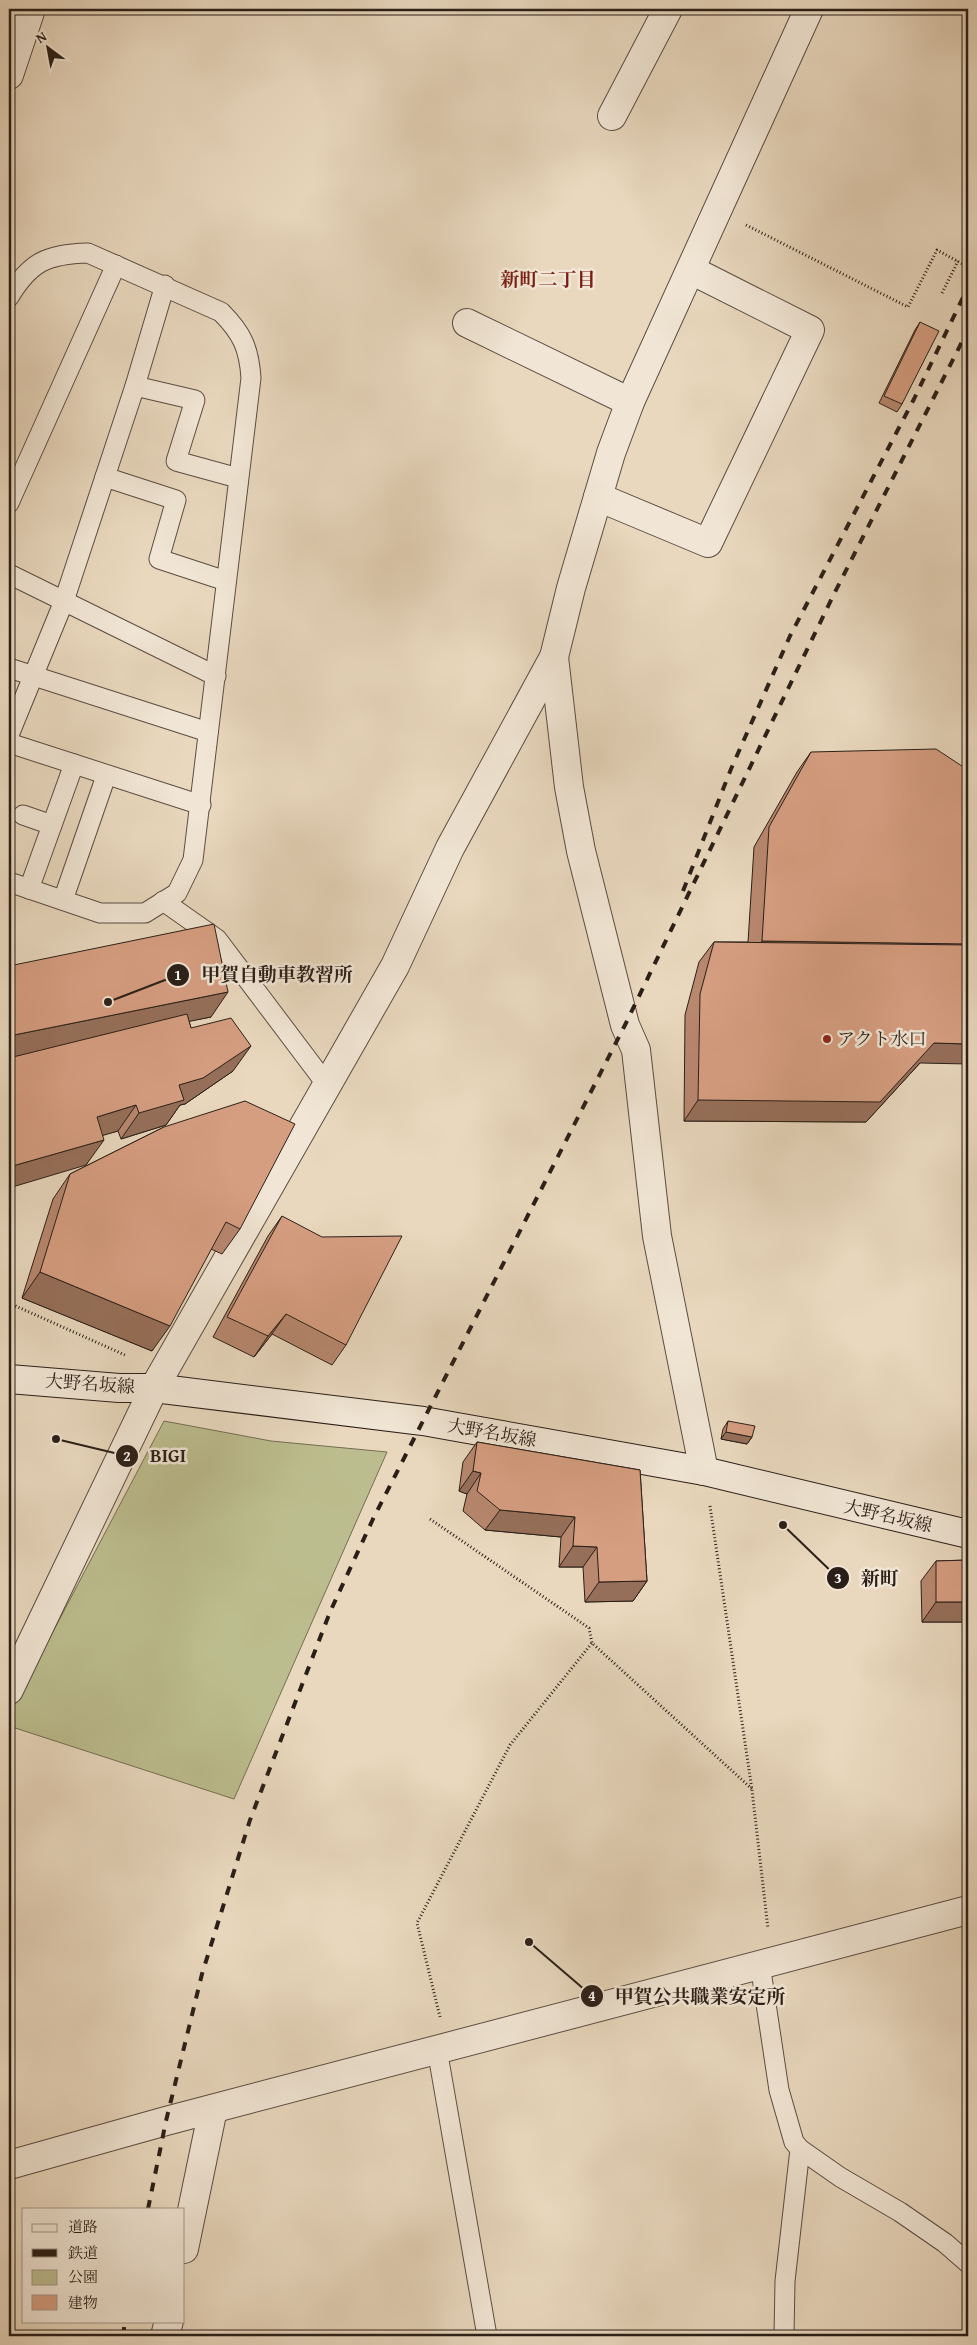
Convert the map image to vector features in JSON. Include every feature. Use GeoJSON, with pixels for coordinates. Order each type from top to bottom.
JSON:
{"type":"FeatureCollection","features":[{"type":"Feature","properties":{"kind":"street"},"geometry":{"type":"LineString","coordinates":[[9,75],[31,9]]}},
{"type":"Feature","properties":{"kind":"street"},"geometry":{"type":"LineString","coordinates":[[612,116],[668,9]]}},
{"type":"Feature","properties":{"kind":"street"},"geometry":{"type":"LineString","coordinates":[[9,1690],[154,1388],[395,966],[450,848],[554,657],[571,588],[630,402],[809,9]]}},
{"type":"Feature","properties":{"kind":"street"},"geometry":{"type":"LineString","coordinates":[[598,498],[708,544],[810,330],[691,270]]}},
{"type":"Feature","properties":{"kind":"street"},"geometry":{"type":"LineString","coordinates":[[467,323],[630,402]]}},
{"type":"Feature","properties":{"kind":"street"},"geometry":{"type":"LineString","coordinates":[[554,657],[569,787],[581,852],[625,1025],[636,1050],[657,1236],[704,1471]]}},
{"type":"Feature","properties":{"kind":"street","name":"大野名坂線"},"geometry":{"type":"LineString","coordinates":[[9,1379],[119,1388],[154,1388],[423,1421],[704,1471],[968,1534]]}},
{"type":"Feature","properties":{"kind":"street"},"geometry":{"type":"LineString","coordinates":[[9,2165],[213,2108],[968,1910]]}},
{"type":"Feature","properties":{"kind":"street"},"geometry":{"type":"LineString","coordinates":[[185,2244],[213,2108]]}},
{"type":"Feature","properties":{"kind":"street"},"geometry":{"type":"LineString","coordinates":[[165,2336],[169,2322]]}},
{"type":"Feature","properties":{"kind":"lane"},"geometry":{"type":"LineString","coordinates":[[9,297],[19,281],[32,266],[51,258],[68,254],[88,254],[165,285],[221,312],[234,325],[244,340],[250,356],[251,378],[193,860],[177,893],[145,914],[100,913],[9,882]]}},
{"type":"Feature","properties":{"kind":"lane"},"geometry":{"type":"LineString","coordinates":[[9,503],[116,265]]}},
{"type":"Feature","properties":{"kind":"lane"},"geometry":{"type":"LineString","coordinates":[[9,735],[64,600],[135,386],[165,285]]}},
{"type":"Feature","properties":{"kind":"lane"},"geometry":{"type":"LineString","coordinates":[[135,386],[194,400],[176,461],[238,478]]}},
{"type":"Feature","properties":{"kind":"lane"},"geometry":{"type":"LineString","coordinates":[[105,477],[176,500],[159,559],[226,581]]}},
{"type":"Feature","properties":{"kind":"lane"},"geometry":{"type":"LineString","coordinates":[[9,574],[216,676]]}},
{"type":"Feature","properties":{"kind":"lane"},"geometry":{"type":"LineString","coordinates":[[9,668],[208,732]]}},
{"type":"Feature","properties":{"kind":"lane"},"geometry":{"type":"LineString","coordinates":[[9,743],[106,776],[201,805]]}},
{"type":"Feature","properties":{"kind":"lane"},"geometry":{"type":"LineString","coordinates":[[29,889],[74,764]]}},
{"type":"Feature","properties":{"kind":"lane"},"geometry":{"type":"LineString","coordinates":[[63,900],[106,776]]}},
{"type":"Feature","properties":{"kind":"lane"},"geometry":{"type":"LineString","coordinates":[[23,815],[52,825]]}},
{"type":"Feature","properties":{"kind":"lane"},"geometry":{"type":"LineString","coordinates":[[163,901],[217,939],[327,1085]]}},
{"type":"Feature","properties":{"kind":"lane"},"geometry":{"type":"LineString","coordinates":[[766,1963],[779,2090],[794,2142],[800,2149],[840,2177],[900,2212],[945,2243],[968,2263]]}},
{"type":"Feature","properties":{"kind":"lane"},"geometry":{"type":"LineString","coordinates":[[442,2048],[487,2336]]}},
{"type":"Feature","properties":{"kind":"lane"},"geometry":{"type":"LineString","coordinates":[[784,2336],[785,2282],[800,2149]]}},
{"type":"Feature","properties":{"kind":"path"},"geometry":{"type":"LineString","coordinates":[[718,211],[908,307],[937,250],[968,267]]}},
{"type":"Feature","properties":{"kind":"path"},"geometry":{"type":"LineString","coordinates":[[942,293],[958,261]]}},
{"type":"Feature","properties":{"kind":"path"},"geometry":{"type":"LineString","coordinates":[[9,1303],[127,1356],[126,1365],[154,1388]]}},
{"type":"Feature","properties":{"kind":"path"},"geometry":{"type":"LineString","coordinates":[[704,1471],[752,1790],[766,1963]]}},
{"type":"Feature","properties":{"kind":"path"},"geometry":{"type":"LineString","coordinates":[[430,1519],[589,1628],[592,1643],[752,1790]]}},
{"type":"Feature","properties":{"kind":"path"},"geometry":{"type":"LineString","coordinates":[[442,2048],[417,1922],[510,1746],[592,1643]]}},
{"type":"Feature","properties":{"kind":"green space"},"geometry":{"type":"Polygon","coordinates":[[[164,1421],[271,1441],[387,1452],[234,1799],[9,1726],[9,1715],[164,1421]]]}},
{"type":"Feature","properties":{"kind":"building"},"geometry":{"type":"Polygon","coordinates":[[[920,322],[939,331],[902,404],[884,396],[920,322]]]}},
{"type":"Feature","properties":{"kind":"building"},"geometry":{"type":"Polygon","coordinates":[[[936,749],[968,770],[968,944],[762,941],[769,827],[811,752],[936,749]]]}},
{"type":"Feature","properties":{"kind":"building"},"geometry":{"type":"Polygon","coordinates":[[[214,924],[228,992],[9,1036],[9,966],[214,924]]]}},
{"type":"Feature","properties":{"kind":"building","name":"アクト水口"},"geometry":{"type":"Polygon","coordinates":[[[714,942],[968,945],[968,1044],[934,1043],[880,1102],[698,1100],[700,994],[714,942]]]}},
{"type":"Feature","properties":{"kind":"building"},"geometry":{"type":"Polygon","coordinates":[[[187,1014],[191,1028],[231,1018],[251,1046],[203,1078],[179,1085],[184,1100],[139,1113],[136,1105],[97,1117],[104,1140],[9,1167],[9,1058],[187,1014]]]}},
{"type":"Feature","properties":{"kind":"building"},"geometry":{"type":"Polygon","coordinates":[[[245,1101],[295,1124],[240,1229],[226,1222],[170,1326],[40,1272],[70,1174],[164,1127],[245,1101]]]}},
{"type":"Feature","properties":{"kind":"building"},"geometry":{"type":"Polygon","coordinates":[[[282,1216],[322,1237],[402,1236],[346,1345],[286,1314],[268,1336],[227,1317],[282,1216]]]}},
{"type":"Feature","properties":{"kind":"building"},"geometry":{"type":"Polygon","coordinates":[[[728,1421],[755,1426],[752,1437],[726,1432],[728,1421]]]}},
{"type":"Feature","properties":{"kind":"building"},"geometry":{"type":"Polygon","coordinates":[[[477,1442],[640,1470],[647,1581],[599,1582],[597,1547],[573,1546],[575,1517],[500,1510],[477,1491],[481,1473],[473,1471],[477,1442]]]}},
{"type":"Feature","properties":{"kind":"building"},"geometry":{"type":"Polygon","coordinates":[[[968,1560],[968,1602],[936,1602],[936,1561],[968,1560]]]}},
{"type":"Feature","properties":{"kind":"railway"},"geometry":{"type":"LineString","coordinates":[[683,891],[731,769],[790,636],[914,399],[968,287]]}},
{"type":"Feature","properties":{"kind":"railway"},"geometry":{"type":"LineString","coordinates":[[148,2208],[166,2121],[202,1974],[250,1820],[330,1612],[373,1519],[625,1025],[834,594],[968,330]]}},
{"type":"Feature","properties":{"kind":"railway"},"geometry":{"type":"LineString","coordinates":[[123,2336],[125,2322]]}},
{"type":"Feature","properties":{"kind":"place","name":"甲賀自動車教習所"},"geometry":{"type":"Point","coordinates":[108,1002]}},
{"type":"Feature","properties":{"kind":"place","name":"アクト水口"},"geometry":{"type":"Point","coordinates":[827,1039]}},
{"type":"Feature","properties":{"kind":"place","name":"BIGI"},"geometry":{"type":"Point","coordinates":[56,1439]}},
{"type":"Feature","properties":{"kind":"place","name":"新町"},"geometry":{"type":"Point","coordinates":[783,1525]}},
{"type":"Feature","properties":{"kind":"place","name":"甲賀公共職業安定所"},"geometry":{"type":"Point","coordinates":[529,1942]}},
{"type":"Feature","properties":{"kind":"district","name":"新町二丁目"},"geometry":{"type":"Point","coordinates":[548,279]}}]}
